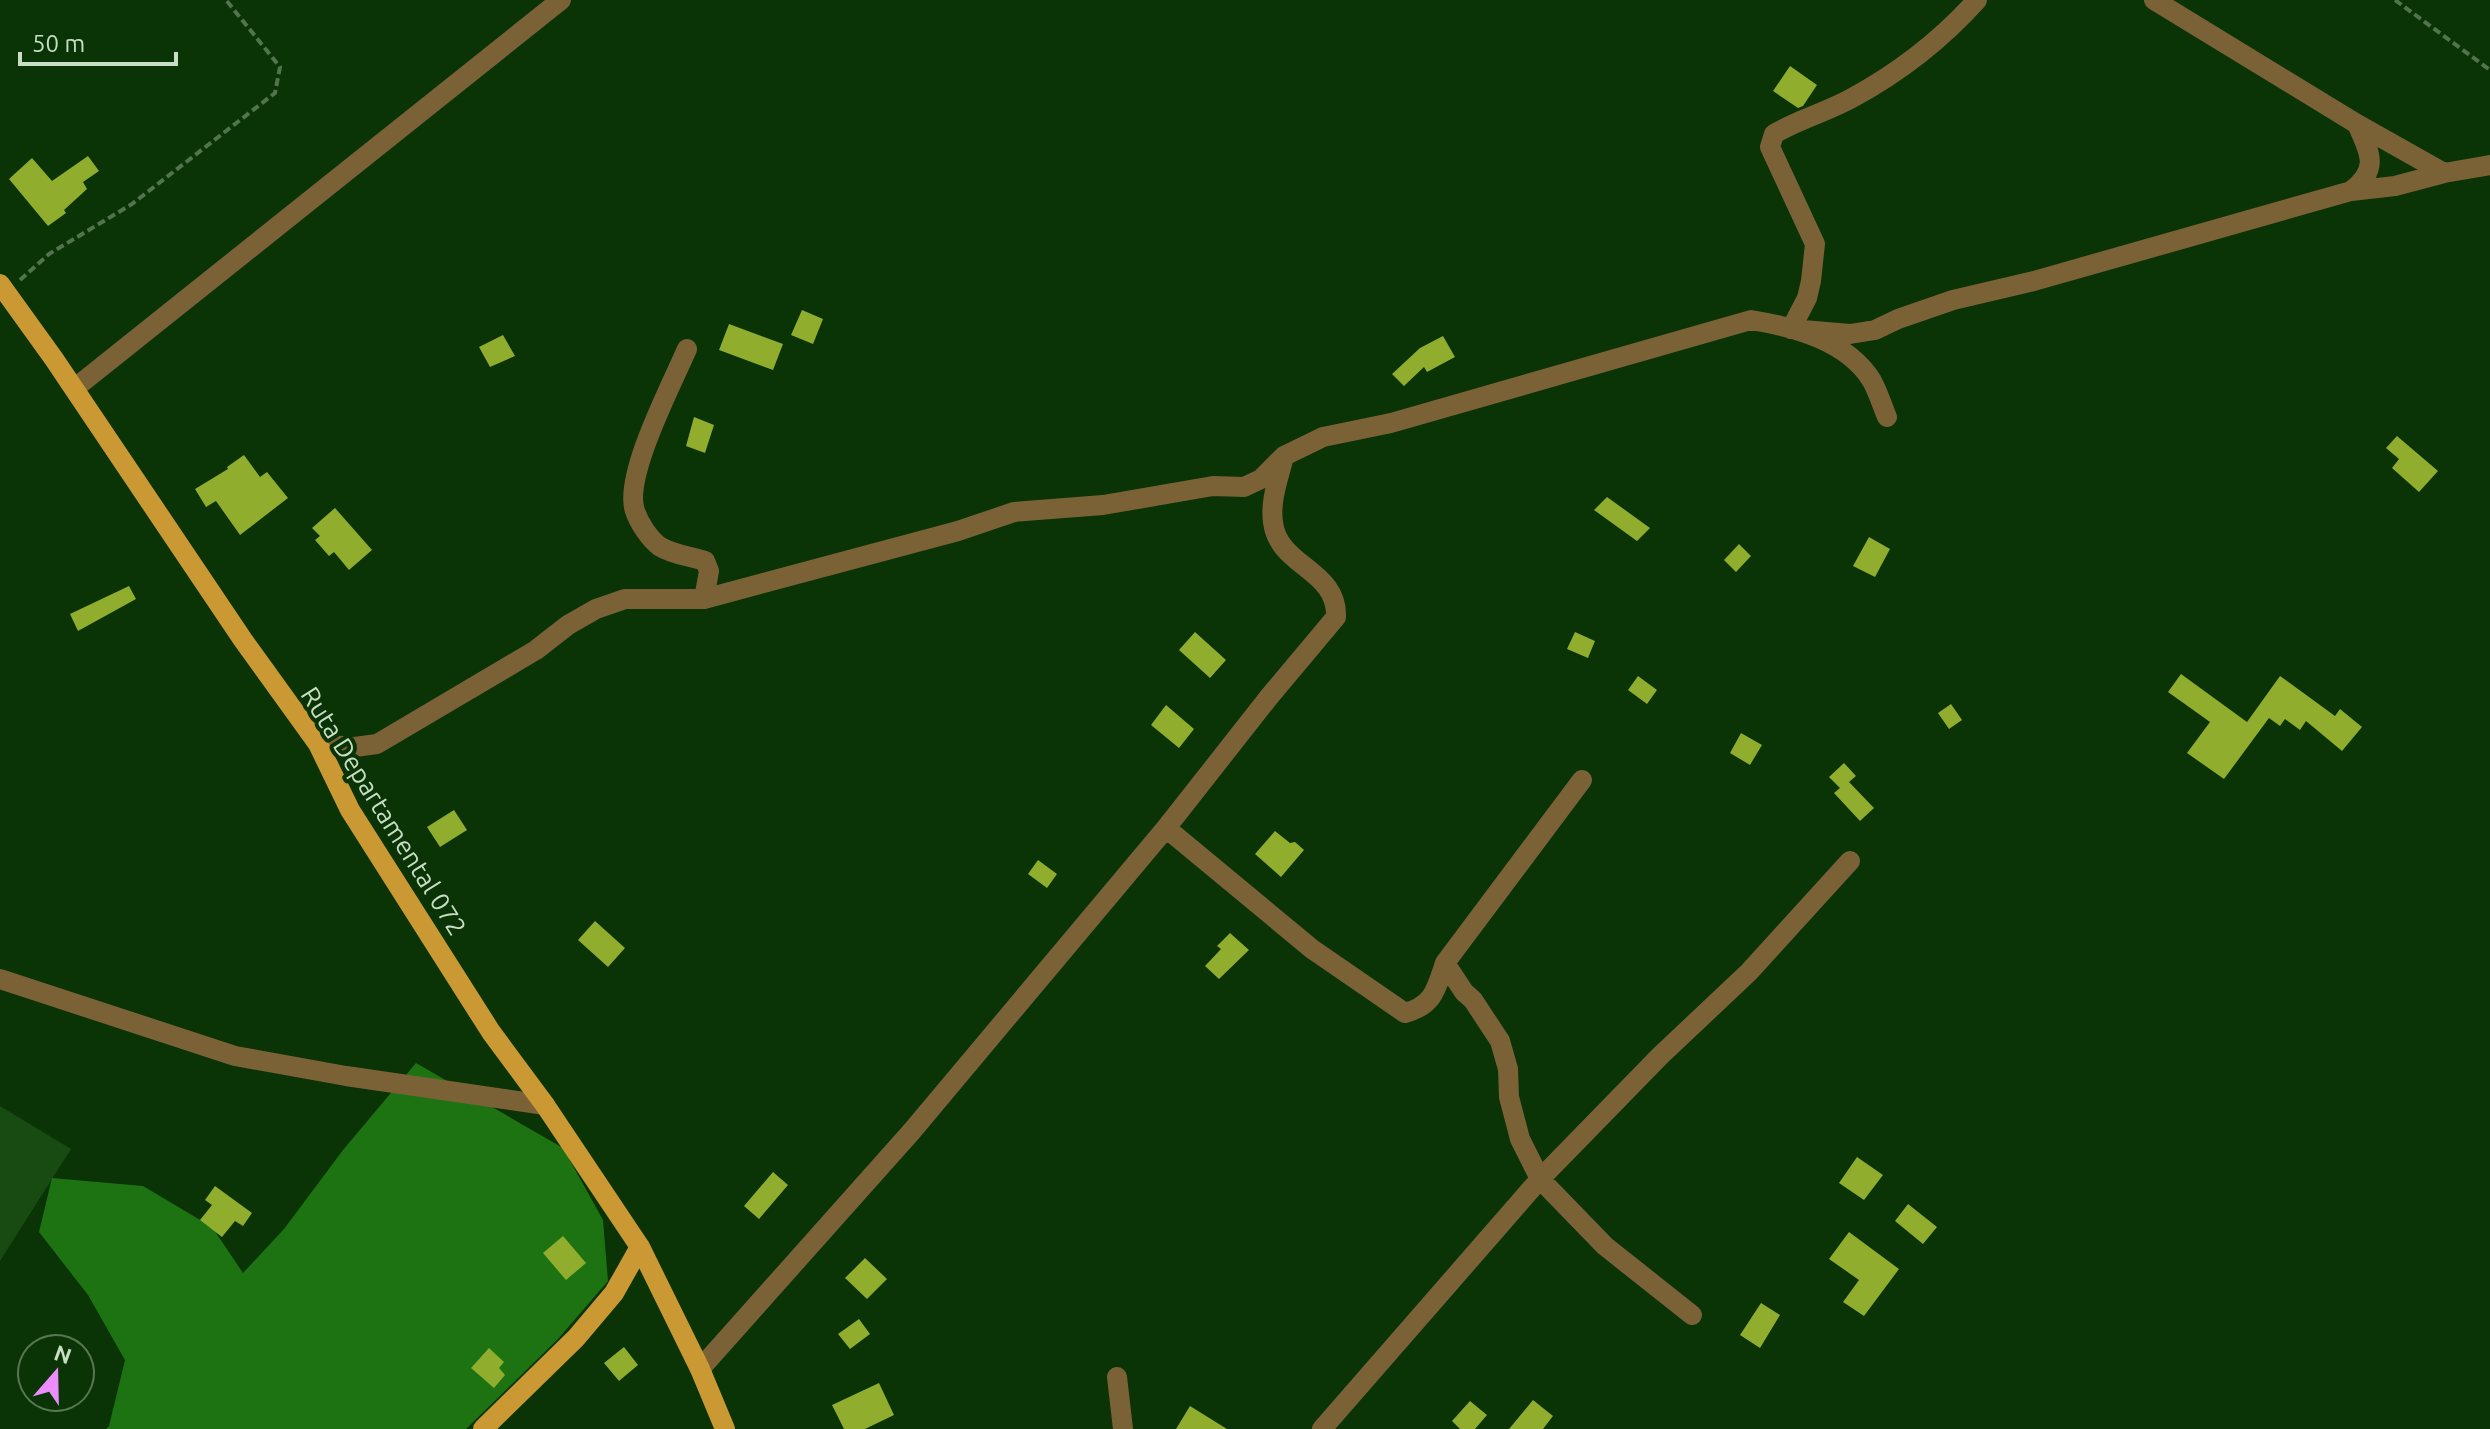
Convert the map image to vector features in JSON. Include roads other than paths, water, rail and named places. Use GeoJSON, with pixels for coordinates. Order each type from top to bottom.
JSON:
{"type":"FeatureCollection","features":[{"type":"Feature","properties":{"kind":"main road","name":"Ruta Departamental 072"},"geometry":{"type":"LineString","coordinates":[[3,288],[75,388],[243,640],[318,744],[350,810],[491,1032],[545,1105],[640,1247],[700,1369],[725,1429]]}},
{"type":"Feature","properties":{"kind":"main road"},"geometry":{"type":"LineString","coordinates":[[483,1429],[576,1338],[614,1293],[640,1247]]}},
{"type":"Feature","properties":{"kind":"street"},"geometry":{"type":"LineString","coordinates":[[75,388],[561,0]]}},
{"type":"Feature","properties":{"kind":"street"},"geometry":{"type":"LineString","coordinates":[[1791,329],[1809,289],[1815,244],[1770,147],[1774,134],[1851,99],[1928,48],[1977,0]]}},
{"type":"Feature","properties":{"kind":"street"},"geometry":{"type":"LineString","coordinates":[[2154,0],[2357,124],[2444,173]]}},
{"type":"Feature","properties":{"kind":"street"},"geometry":{"type":"LineString","coordinates":[[2351,191],[2366,179],[2370,166],[2357,124]]}},
{"type":"Feature","properties":{"kind":"street"},"geometry":{"type":"LineString","coordinates":[[1791,329],[1850,334],[1875,330],[1953,300],[2034,281],[2351,191],[2395,186],[2490,165]]}},
{"type":"Feature","properties":{"kind":"street"},"geometry":{"type":"LineString","coordinates":[[318,744],[355,747],[377,744],[536,650],[568,625],[596,609],[625,599],[704,599],[958,531],[1014,512],[1103,505],[1213,486],[1244,487],[1261,479],[1284,456],[1323,437],[1391,423],[1751,320],[1823,340],[1853,358],[1872,381],[1887,417]]}},
{"type":"Feature","properties":{"kind":"street"},"geometry":{"type":"LineString","coordinates":[[687,349],[651,429],[637,469],[634,509],[656,544],[669,552],[705,561],[709,571],[704,599]]}},
{"type":"Feature","properties":{"kind":"street"},"geometry":{"type":"LineString","coordinates":[[700,1369],[912,1131],[1166,828],[1336,617],[1336,603],[1326,584],[1285,551],[1272,524],[1273,497],[1284,456]]}},
{"type":"Feature","properties":{"kind":"street"},"geometry":{"type":"LineString","coordinates":[[1166,828],[1312,949],[1405,1013],[1421,1009],[1434,995],[1445,963],[1582,780]]}},
{"type":"Feature","properties":{"kind":"street"},"geometry":{"type":"LineString","coordinates":[[1322,1429],[1540,1179],[1660,1056],[1749,972],[1850,861]]}},
{"type":"Feature","properties":{"kind":"street"},"geometry":{"type":"LineString","coordinates":[[1445,963],[1500,1041],[1520,1139],[1540,1179],[1605,1246],[1692,1315]]}},
{"type":"Feature","properties":{"kind":"street"},"geometry":{"type":"LineString","coordinates":[[0,979],[235,1056],[346,1076],[545,1105]]}},
{"type":"Feature","properties":{"kind":"street"},"geometry":{"type":"LineString","coordinates":[[1117,1377],[1123,1429]]}}]}
